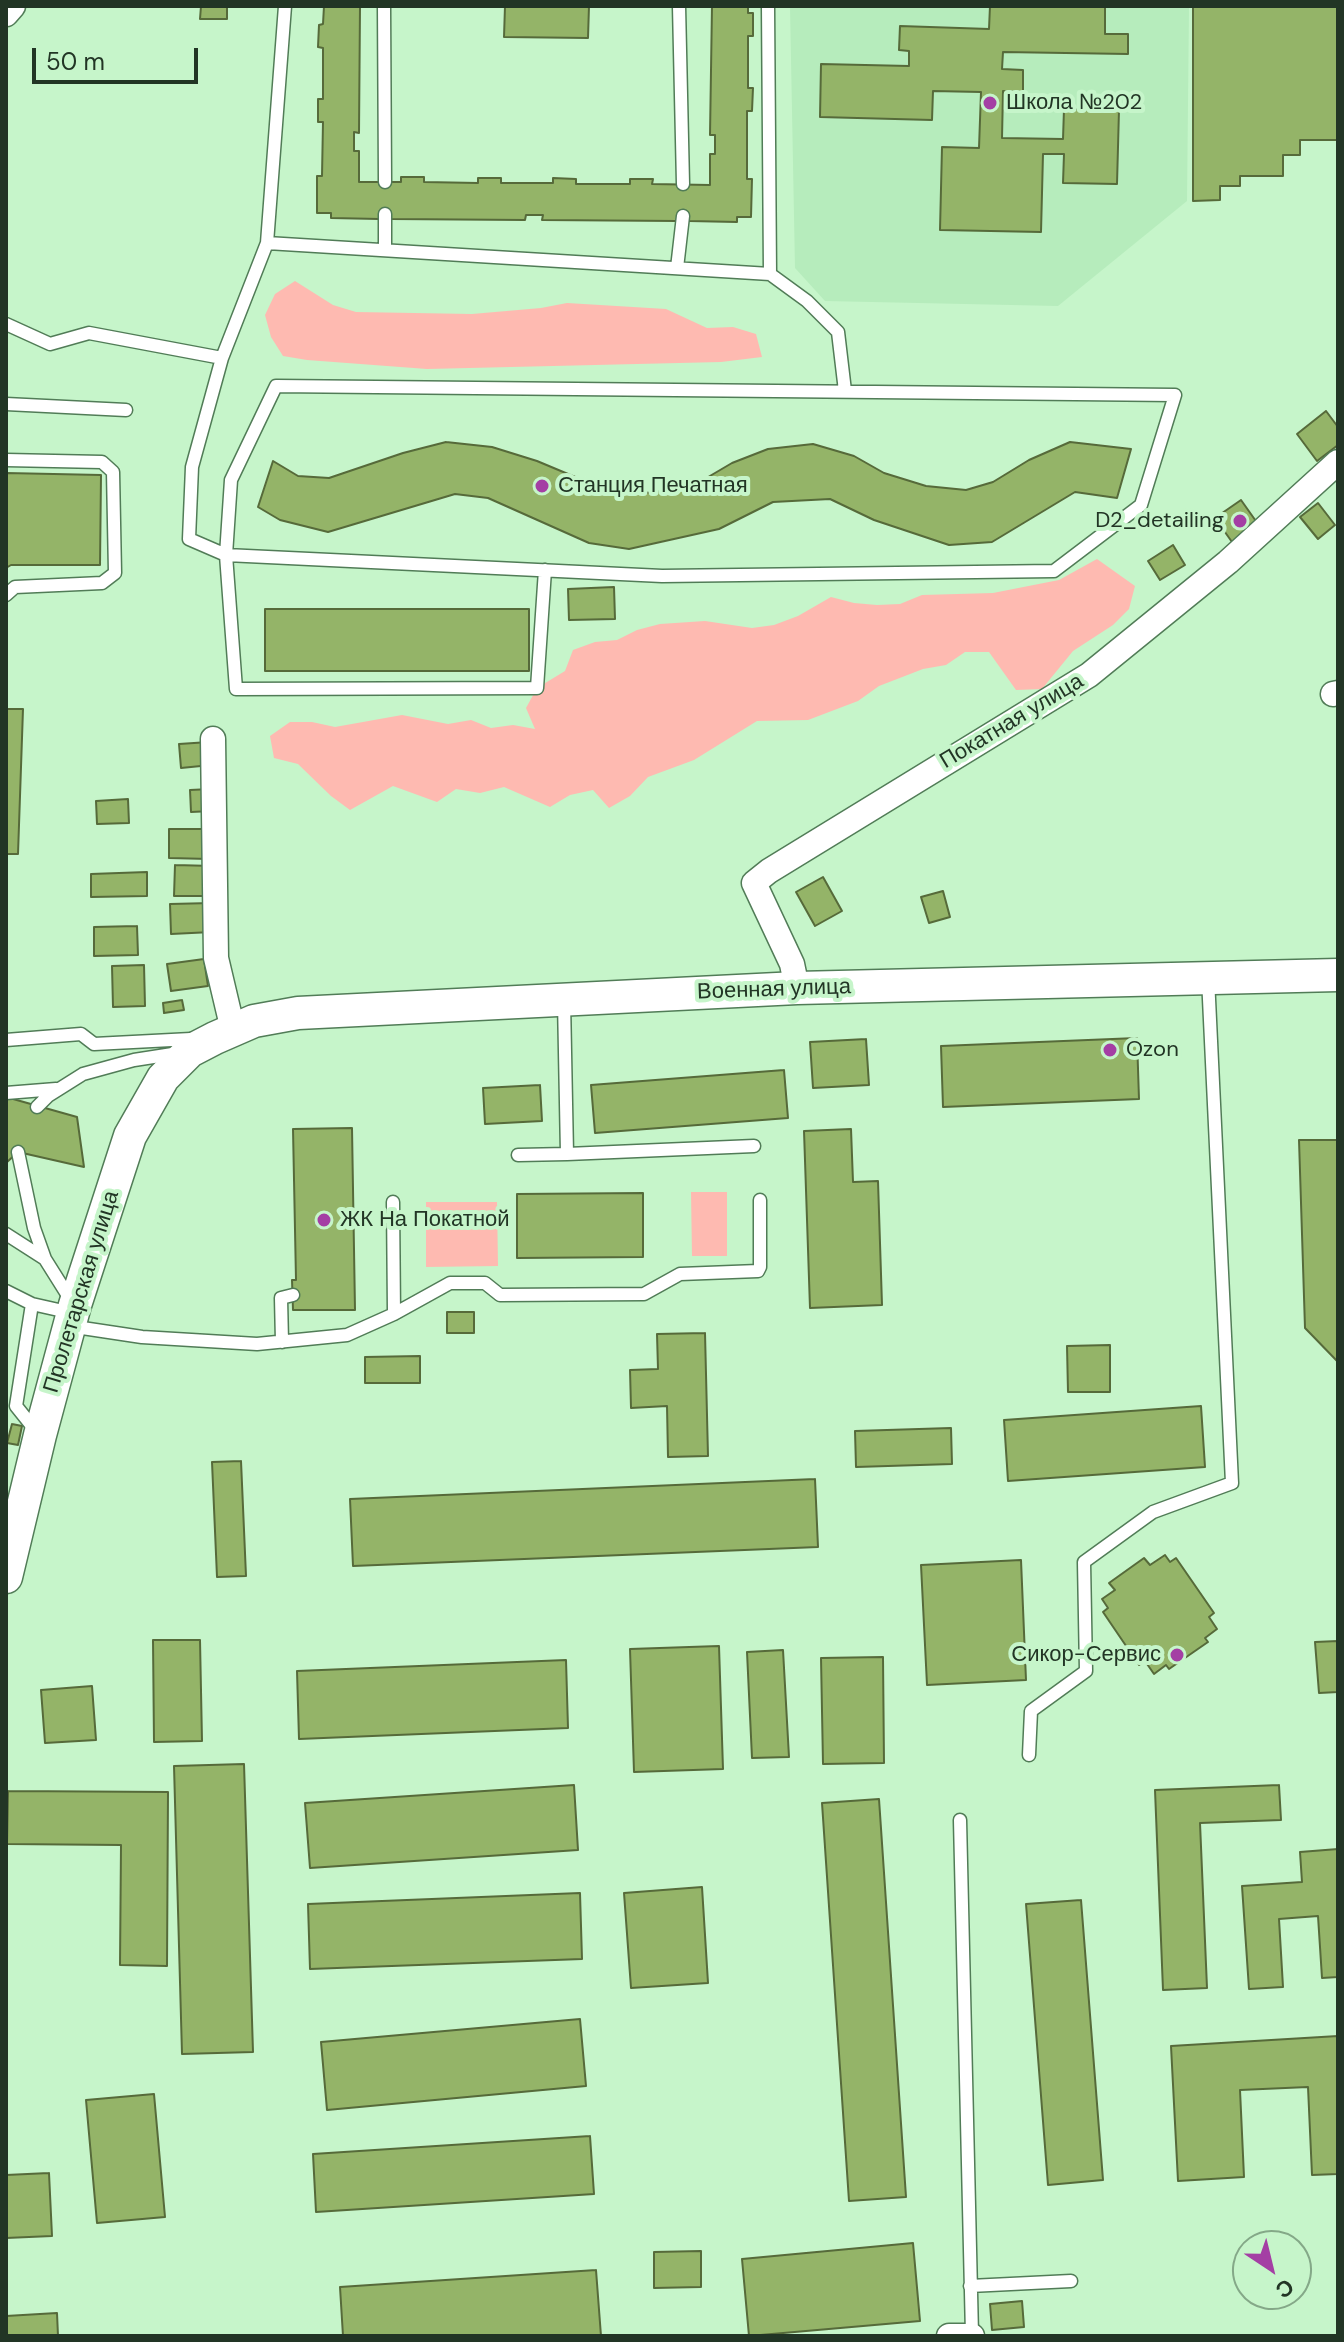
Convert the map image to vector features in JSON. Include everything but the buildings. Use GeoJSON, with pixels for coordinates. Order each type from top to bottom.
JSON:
{"type":"FeatureCollection","features":[{"type":"Feature","properties":{"kind":"main road","name":"Военная улица"},"geometry":{"type":"LineString","coordinates":[[212,1040],[254,1021],[298,1013],[797,988],[1338,975]]}},
{"type":"Feature","properties":{"kind":"main road","name":"Пролетарская улица"},"geometry":{"type":"LineString","coordinates":[[6,1577],[10,1539],[72,1315],[130,1136],[163,1078],[212,1040]]}},
{"type":"Feature","properties":{"kind":"street"},"geometry":{"type":"LineString","coordinates":[[6,14],[13,6]]}},
{"type":"Feature","properties":{"kind":"street","name":"Покатная улица"},"geometry":{"type":"LineString","coordinates":[[797,988],[792,964],[754,883],[1089,675],[1228,562],[1338,462]]}},
{"type":"Feature","properties":{"kind":"street"},"geometry":{"type":"LineString","coordinates":[[212,1040],[216,958],[213,739]]}},
{"type":"Feature","properties":{"kind":"lane"},"geometry":{"type":"LineString","coordinates":[[285,6],[267,243],[222,358],[192,467],[189,539],[226,555],[545,570],[662,576],[1054,571],[1141,505],[1175,395],[276,386],[231,480],[226,555],[236,689],[537,688],[545,570]]}},
{"type":"Feature","properties":{"kind":"lane"},"geometry":{"type":"LineString","coordinates":[[384,6],[385,182]]}},
{"type":"Feature","properties":{"kind":"lane"},"geometry":{"type":"LineString","coordinates":[[679,6],[683,184]]}},
{"type":"Feature","properties":{"kind":"lane"},"geometry":{"type":"LineString","coordinates":[[768,6],[770,274]]}},
{"type":"Feature","properties":{"kind":"lane"},"geometry":{"type":"LineString","coordinates":[[385,214],[385,250]]}},
{"type":"Feature","properties":{"kind":"lane"},"geometry":{"type":"LineString","coordinates":[[677,268],[683,216]]}},
{"type":"Feature","properties":{"kind":"lane"},"geometry":{"type":"LineString","coordinates":[[267,243],[770,274],[807,301],[838,332],[845,391]]}},
{"type":"Feature","properties":{"kind":"lane"},"geometry":{"type":"LineString","coordinates":[[6,324],[50,344],[89,333],[222,358]]}},
{"type":"Feature","properties":{"kind":"lane"},"geometry":{"type":"LineString","coordinates":[[6,404],[126,410]]}},
{"type":"Feature","properties":{"kind":"lane"},"geometry":{"type":"LineString","coordinates":[[6,460],[102,462],[113,472],[115,573],[102,583],[15,587],[6,595]]}},
{"type":"Feature","properties":{"kind":"lane"},"geometry":{"type":"LineString","coordinates":[[1029,1755],[1031,1711],[1086,1671],[1084,1562],[1153,1512],[1232,1483],[1208,978]]}},
{"type":"Feature","properties":{"kind":"lane"},"geometry":{"type":"LineString","coordinates":[[564,1001],[567,1154]]}},
{"type":"Feature","properties":{"kind":"lane"},"geometry":{"type":"LineString","coordinates":[[6,1040],[81,1034],[94,1044],[212,1040]]}},
{"type":"Feature","properties":{"kind":"lane"},"geometry":{"type":"LineString","coordinates":[[37,1107],[83,1074],[212,1040]]}},
{"type":"Feature","properties":{"kind":"lane"},"geometry":{"type":"LineString","coordinates":[[6,1093],[59,1089]]}},
{"type":"Feature","properties":{"kind":"lane"},"geometry":{"type":"LineString","coordinates":[[518,1155],[754,1146]]}},
{"type":"Feature","properties":{"kind":"lane"},"geometry":{"type":"LineString","coordinates":[[18,1152],[34,1228],[72,1315]]}},
{"type":"Feature","properties":{"kind":"lane"},"geometry":{"type":"LineString","coordinates":[[6,1291],[32,1304],[142,1337],[257,1344],[341,1337],[394,1314],[450,1283],[485,1283],[500,1295],[644,1294],[680,1274],[755,1273],[760,1267],[760,1200]]}},
{"type":"Feature","properties":{"kind":"lane"},"geometry":{"type":"LineString","coordinates":[[393,1202],[394,1314]]}},
{"type":"Feature","properties":{"kind":"lane"},"geometry":{"type":"LineString","coordinates":[[6,1234],[45,1259]]}},
{"type":"Feature","properties":{"kind":"lane"},"geometry":{"type":"LineString","coordinates":[[282,1342],[281,1298],[283,1295],[293,1295]]}},
{"type":"Feature","properties":{"kind":"lane"},"geometry":{"type":"LineString","coordinates":[[32,1304],[16,1406],[40,1435]]}},
{"type":"Feature","properties":{"kind":"lane"},"geometry":{"type":"LineString","coordinates":[[960,1820],[970,2286],[964,2336]]}},
{"type":"Feature","properties":{"kind":"lane"},"geometry":{"type":"LineString","coordinates":[[970,2286],[1071,2281]]}},
{"type":"Feature","properties":{"kind":"shaded area","name":"Школа №202"},"geometry":{"type":"Polygon","coordinates":[[[790,6],[1189,6],[1187,201],[1058,306],[825,301],[795,268],[790,6]]]}},
{"type":"Feature","properties":{"kind":"shaded area"},"geometry":{"type":"Polygon","coordinates":[[[295,281],[333,305],[356,312],[472,314],[567,303],[666,309],[707,328],[733,327],[756,334],[762,357],[721,362],[427,369],[307,360],[283,356],[271,337],[265,315],[275,294],[295,281]]]}},
{"type":"Feature","properties":{"kind":"shaded area"},"geometry":{"type":"Polygon","coordinates":[[[1097,559],[1135,586],[1129,609],[1113,625],[1073,651],[1042,689],[1016,690],[989,652],[965,652],[946,665],[923,669],[879,686],[858,701],[808,720],[757,721],[694,760],[648,777],[630,796],[609,808],[593,790],[570,795],[550,807],[504,787],[480,793],[456,789],[437,802],[393,786],[350,810],[298,764],[274,758],[270,736],[290,722],[312,722],[335,727],[402,715],[448,724],[471,720],[491,728],[513,725],[535,729],[526,708],[537,688],[565,671],[573,650],[595,642],[617,640],[660,624],[705,621],[752,628],[774,625],[798,616],[831,597],[877,605],[900,604],[922,595],[993,593],[1059,580],[1097,559]]]}},
{"type":"Feature","properties":{"kind":"shaded area"},"geometry":{"type":"Polygon","coordinates":[[[691,1192],[727,1192],[727,1256],[692,1256],[691,1192]]]}},
{"type":"Feature","properties":{"kind":"shaded area"},"geometry":{"type":"Polygon","coordinates":[[[426,1202],[497,1202],[498,1266],[426,1267],[426,1202]]]}},
{"type":"Feature","properties":{"kind":"place","name":"Школа №202"},"geometry":{"type":"Point","coordinates":[990,103]}},
{"type":"Feature","properties":{"kind":"place","name":"Станция Печатная"},"geometry":{"type":"Point","coordinates":[542,486]}},
{"type":"Feature","properties":{"kind":"place","name":"D2_detailing"},"geometry":{"type":"Point","coordinates":[1240,521]}},
{"type":"Feature","properties":{"kind":"place","name":"Ozon"},"geometry":{"type":"Point","coordinates":[1110,1050]}},
{"type":"Feature","properties":{"kind":"place","name":"ЖК На Покатной"},"geometry":{"type":"Point","coordinates":[324,1220]}},
{"type":"Feature","properties":{"kind":"place","name":"Сикор-Сервис"},"geometry":{"type":"Point","coordinates":[1177,1655]}}]}
